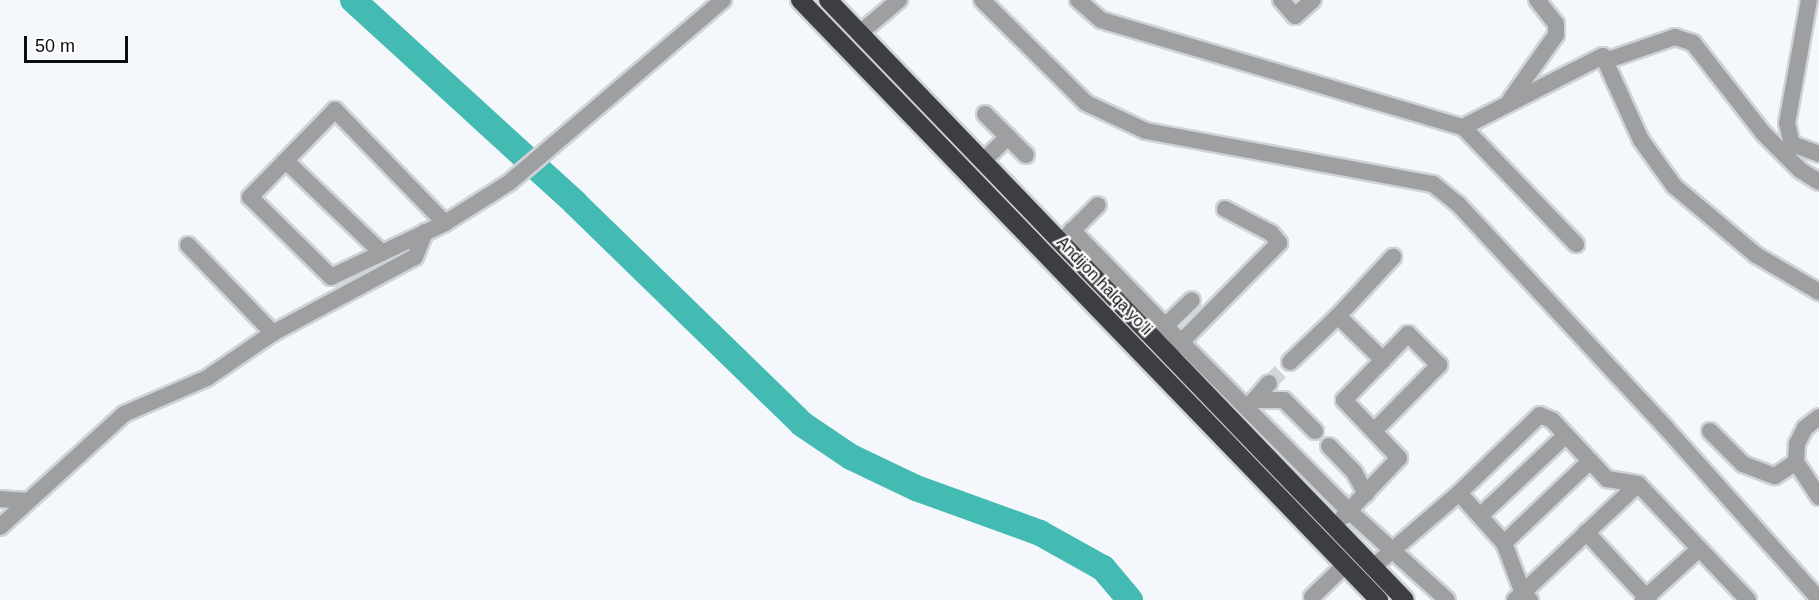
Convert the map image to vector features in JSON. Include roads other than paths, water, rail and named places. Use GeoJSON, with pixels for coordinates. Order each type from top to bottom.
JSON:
{"type":"FeatureCollection","features":[{"type":"Feature","properties":{"kind":"highway","name":"Andijon halqa yo‘li"},"geometry":{"type":"LineString","coordinates":[[800,0],[1379,600]]}},
{"type":"Feature","properties":{"kind":"highway","name":"Andijon halqa yo‘li"},"geometry":{"type":"LineString","coordinates":[[828,0],[983,161],[1067,236],[1175,348],[1234,422],[1405,600]]}},
{"type":"Feature","properties":{"kind":"street"},"geometry":{"type":"LineString","coordinates":[[445,223],[335,110],[250,197],[331,277],[445,223],[510,182],[571,134],[723,0]]}},
{"type":"Feature","properties":{"kind":"street"},"geometry":{"type":"LineString","coordinates":[[860,33],[899,0]]}},
{"type":"Feature","properties":{"kind":"street"},"geometry":{"type":"LineString","coordinates":[[982,0],[1086,103],[1146,131],[1433,184],[1458,204],[1666,428],[1819,599]]}},
{"type":"Feature","properties":{"kind":"street"},"geometry":{"type":"LineString","coordinates":[[1078,0],[1101,20],[1463,127],[1576,244]]}},
{"type":"Feature","properties":{"kind":"street"},"geometry":{"type":"LineString","coordinates":[[1281,0],[1295,16],[1313,0]]}},
{"type":"Feature","properties":{"kind":"street"},"geometry":{"type":"LineString","coordinates":[[1508,103],[1556,35],[1556,24],[1537,0]]}},
{"type":"Feature","properties":{"kind":"street"},"geometry":{"type":"LineString","coordinates":[[1809,0],[1786,123],[1792,144],[1819,154]]}},
{"type":"Feature","properties":{"kind":"street"},"geometry":{"type":"LineString","coordinates":[[1605,61],[1675,37],[1692,43],[1762,133],[1800,170],[1819,182]]}},
{"type":"Feature","properties":{"kind":"street"},"geometry":{"type":"LineString","coordinates":[[1463,127],[1603,56],[1641,140],[1674,186],[1756,255],[1819,292]]}},
{"type":"Feature","properties":{"kind":"street"},"geometry":{"type":"LineString","coordinates":[[985,114],[1026,155]]}},
{"type":"Feature","properties":{"kind":"street"},"geometry":{"type":"LineString","coordinates":[[983,161],[1008,137]]}},
{"type":"Feature","properties":{"kind":"street"},"geometry":{"type":"LineString","coordinates":[[286,160],[382,253]]}},
{"type":"Feature","properties":{"kind":"street"},"geometry":{"type":"LineString","coordinates":[[1067,236],[1098,204]]}},
{"type":"Feature","properties":{"kind":"street"},"geometry":{"type":"LineString","coordinates":[[1225,209],[1271,233],[1279,243],[1175,348],[1251,404],[1349,511],[1395,550],[1447,600]]}},
{"type":"Feature","properties":{"kind":"street"},"geometry":{"type":"LineString","coordinates":[[0,527],[124,414],[207,378],[273,333],[415,257],[425,232]]}},
{"type":"Feature","properties":{"kind":"street"},"geometry":{"type":"LineString","coordinates":[[188,245],[273,333]]}},
{"type":"Feature","properties":{"kind":"street"},"geometry":{"type":"LineString","coordinates":[[1290,362],[1338,316],[1393,257]]}},
{"type":"Feature","properties":{"kind":"street"},"geometry":{"type":"LineString","coordinates":[[1159,332],[1192,300]]}},
{"type":"Feature","properties":{"kind":"street"},"geometry":{"type":"LineString","coordinates":[[1338,316],[1383,360]]}},
{"type":"Feature","properties":{"kind":"street"},"geometry":{"type":"LineString","coordinates":[[1334,527],[1400,458],[1344,400],[1408,334],[1440,365],[1374,431]]}},
{"type":"Feature","properties":{"kind":"street"},"geometry":{"type":"LineString","coordinates":[[1234,422],[1269,383]]}},
{"type":"Feature","properties":{"kind":"street"},"geometry":{"type":"LineString","coordinates":[[1251,404],[1284,400],[1315,431]]}},
{"type":"Feature","properties":{"kind":"street"},"geometry":{"type":"LineString","coordinates":[[1373,567],[1459,493],[1540,415],[1552,420],[1611,481],[1638,484],[1749,600]]}},
{"type":"Feature","properties":{"kind":"street"},"geometry":{"type":"LineString","coordinates":[[1819,417],[1805,428],[1797,444],[1796,462],[1819,497]]}},
{"type":"Feature","properties":{"kind":"street"},"geometry":{"type":"LineString","coordinates":[[1710,432],[1743,464],[1775,476],[1796,462]]}},
{"type":"Feature","properties":{"kind":"street"},"geometry":{"type":"LineString","coordinates":[[1480,516],[1566,435]]}},
{"type":"Feature","properties":{"kind":"street"},"geometry":{"type":"LineString","coordinates":[[1329,446],[1354,472],[1366,494]]}},
{"type":"Feature","properties":{"kind":"street"},"geometry":{"type":"LineString","coordinates":[[1504,543],[1590,461]]}},
{"type":"Feature","properties":{"kind":"street"},"geometry":{"type":"LineString","coordinates":[[1459,493],[1504,543],[1523,598],[1586,532],[1638,484]]}},
{"type":"Feature","properties":{"kind":"street"},"geometry":{"type":"LineString","coordinates":[[0,499],[28,501]]}},
{"type":"Feature","properties":{"kind":"street"},"geometry":{"type":"LineString","coordinates":[[1586,532],[1646,599],[1699,549]]}},
{"type":"Feature","properties":{"kind":"street"},"geometry":{"type":"LineString","coordinates":[[1312,597],[1345,565]]}},
{"type":"Feature","properties":{"kind":"waterway"},"geometry":{"type":"LineString","coordinates":[[353,0],[575,203],[802,424],[851,457],[916,488],[1040,533],[1103,568],[1130,600]]}},
{"type":"Feature","properties":{"kind":"tunnel"},"geometry":{"type":"LineString","coordinates":[[1269,383],[1290,362]]}}]}
